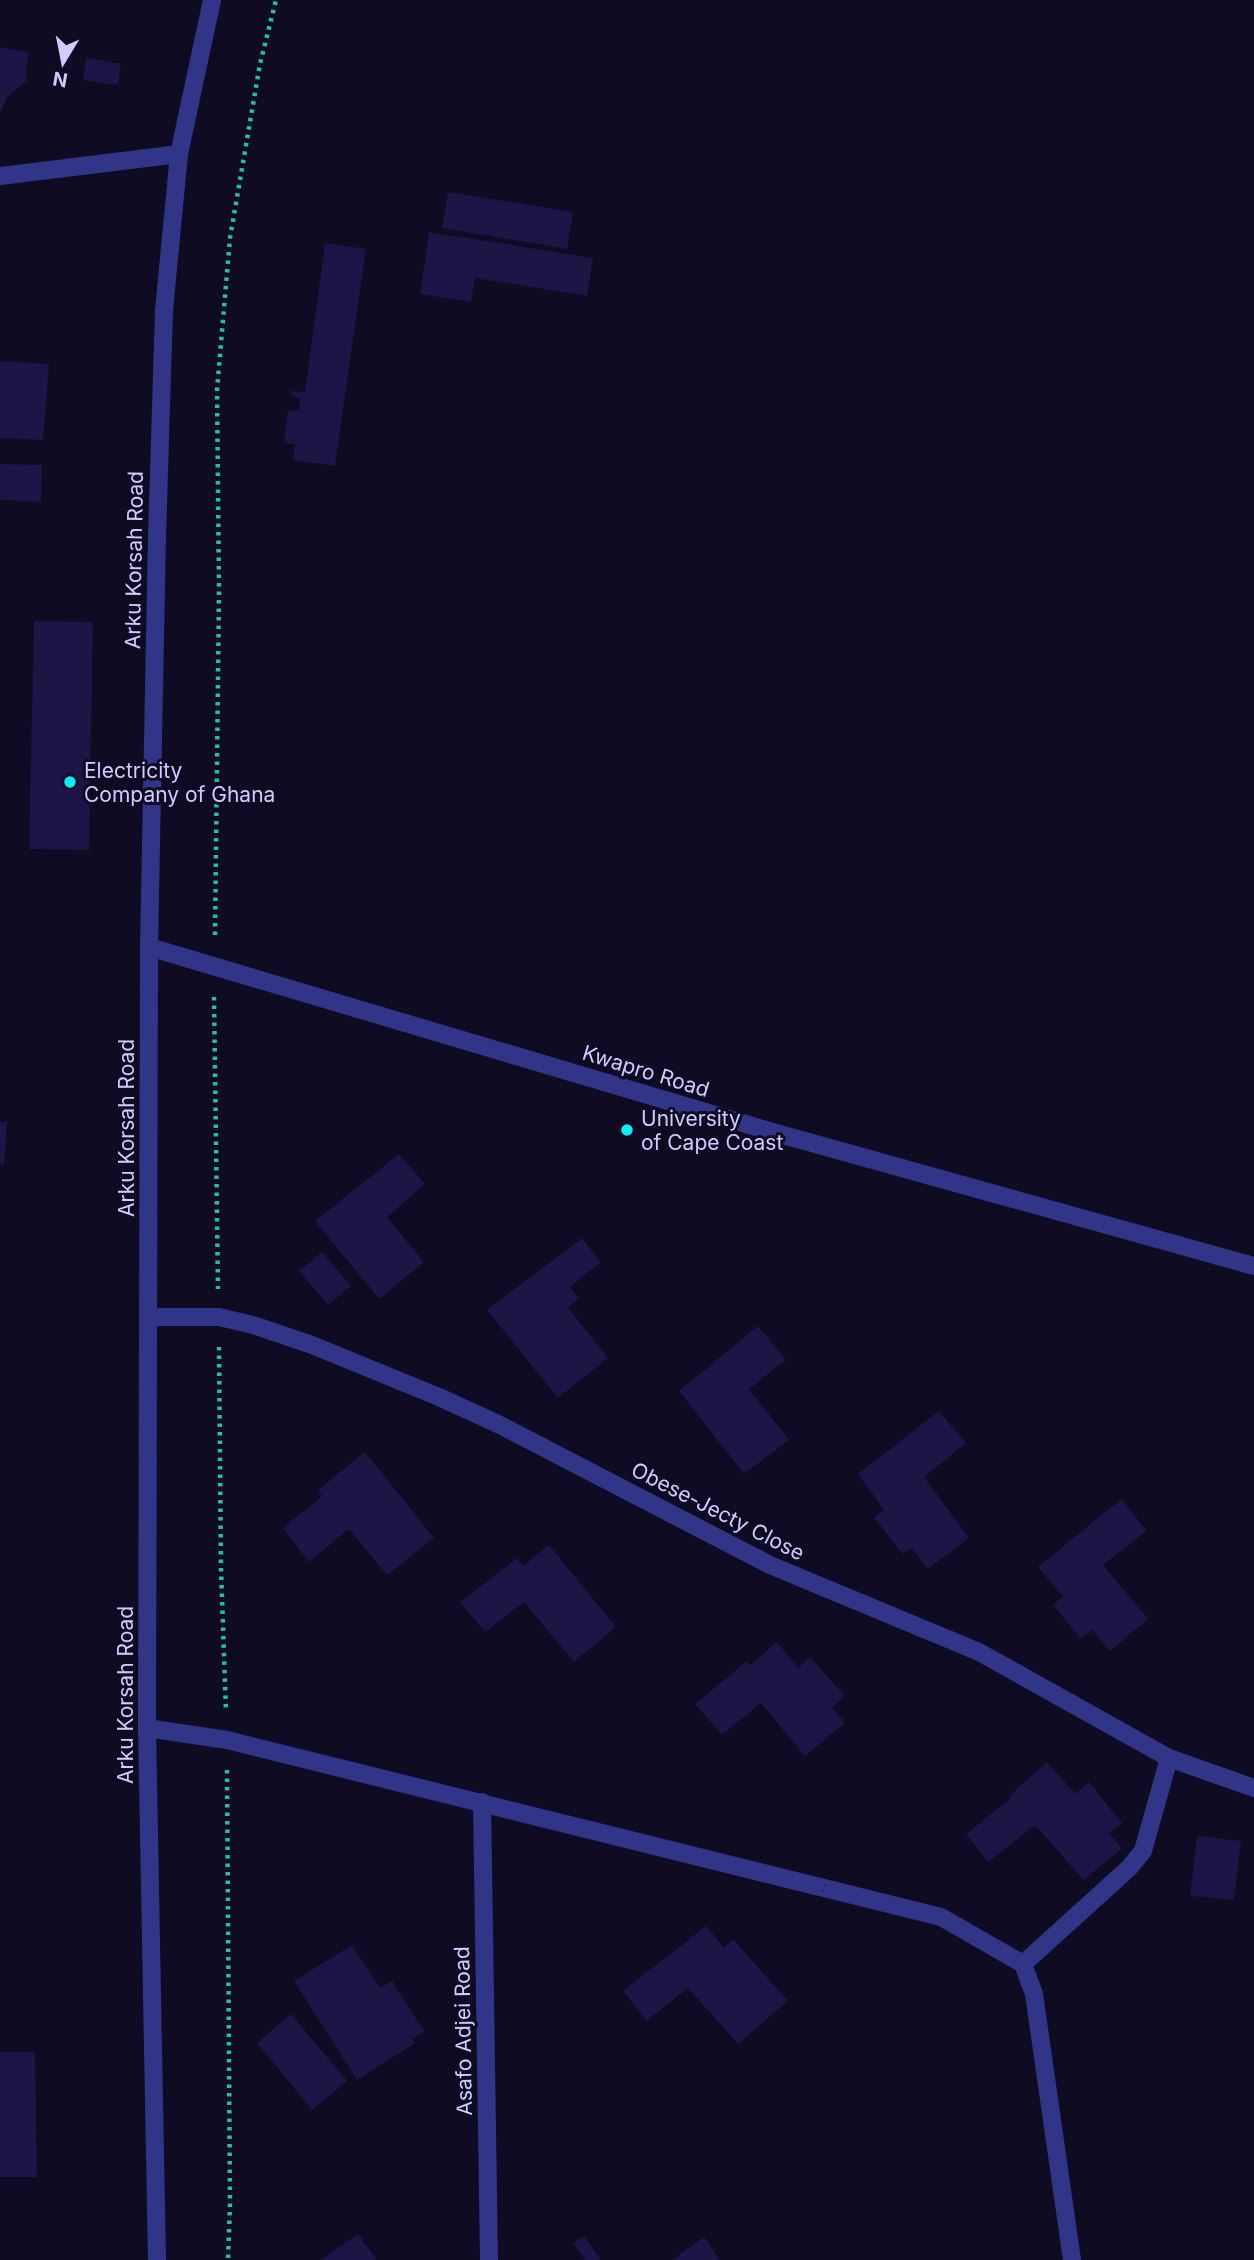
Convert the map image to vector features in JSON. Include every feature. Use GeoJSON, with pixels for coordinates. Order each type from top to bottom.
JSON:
{"type":"FeatureCollection","features":[{"type":"Feature","properties":{"kind":"street","name":"Arku Korsah Road"},"geometry":{"type":"LineString","coordinates":[[158,2260],[147,1728],[149,947],[164,310],[179,154],[212,0]]}},
{"type":"Feature","properties":{"kind":"street"},"geometry":{"type":"LineString","coordinates":[[0,176],[179,154]]}},
{"type":"Feature","properties":{"kind":"street","name":"Kwapro Road"},"geometry":{"type":"LineString","coordinates":[[149,947],[776,1133],[1254,1266]]}},
{"type":"Feature","properties":{"kind":"street","name":"Obese-Jecty Close"},"geometry":{"type":"LineString","coordinates":[[148,1317],[219,1317],[253,1325],[312,1345],[498,1424],[770,1565],[979,1652],[1169,1758],[1254,1788]]}},
{"type":"Feature","properties":{"kind":"street"},"geometry":{"type":"LineString","coordinates":[[147,1728],[227,1740],[941,1917],[1023,1964],[1034,1994],[1072,2260]]}},
{"type":"Feature","properties":{"kind":"street"},"geometry":{"type":"LineString","coordinates":[[1023,1964],[1129,1868],[1143,1851],[1169,1758]]}},
{"type":"Feature","properties":{"kind":"street","name":"Asafo Adjei Road"},"geometry":{"type":"LineString","coordinates":[[482,1802],[489,2260]]}},
{"type":"Feature","properties":{"kind":"path"},"geometry":{"type":"LineString","coordinates":[[228,2260],[230,2191],[227,1740],[221,1569],[214,1056],[219,591],[217,390],[230,238],[260,64],[276,0]]}},
{"type":"Feature","properties":{"kind":"building"},"geometry":{"type":"Polygon","coordinates":[[[0,47],[28,52],[26,81],[7,97],[0,114],[0,47]]]}},
{"type":"Feature","properties":{"kind":"building"},"geometry":{"type":"Polygon","coordinates":[[[86,58],[121,64],[118,85],[83,80],[86,58]]]}},
{"type":"Feature","properties":{"kind":"building"},"geometry":{"type":"Polygon","coordinates":[[[448,192],[573,212],[567,249],[442,228],[448,192]]]}},
{"type":"Feature","properties":{"kind":"building"},"geometry":{"type":"Polygon","coordinates":[[[429,232],[593,258],[587,296],[475,278],[471,302],[420,294],[429,232]]]}},
{"type":"Feature","properties":{"kind":"building"},"geometry":{"type":"Polygon","coordinates":[[[325,243],[366,249],[335,466],[293,460],[295,444],[284,443],[288,410],[299,411],[300,398],[292,396],[292,391],[305,392],[325,243]]]}},
{"type":"Feature","properties":{"kind":"building"},"geometry":{"type":"Polygon","coordinates":[[[0,361],[49,364],[43,440],[0,438],[0,361]]]}},
{"type":"Feature","properties":{"kind":"building"},"geometry":{"type":"Polygon","coordinates":[[[0,464],[42,465],[41,502],[0,500],[0,464]]]}},
{"type":"Feature","properties":{"kind":"building"},"geometry":{"type":"Polygon","coordinates":[[[34,621],[93,622],[89,850],[29,849],[34,621]]]}},
{"type":"Feature","properties":{"kind":"building"},"geometry":{"type":"Polygon","coordinates":[[[0,1122],[7,1122],[4,1165],[0,1164],[0,1122]]]}},
{"type":"Feature","properties":{"kind":"building"},"geometry":{"type":"Polygon","coordinates":[[[399,1154],[425,1184],[387,1217],[424,1262],[379,1299],[315,1221],[399,1154]]]}},
{"type":"Feature","properties":{"kind":"building"},"geometry":{"type":"Polygon","coordinates":[[[582,1238],[601,1262],[570,1287],[579,1299],[568,1308],[608,1358],[558,1398],[487,1310],[582,1238]]]}},
{"type":"Feature","properties":{"kind":"building"},"geometry":{"type":"Polygon","coordinates":[[[322,1252],[351,1286],[328,1305],[299,1271],[322,1252]]]}},
{"type":"Feature","properties":{"kind":"building"},"geometry":{"type":"Polygon","coordinates":[[[758,1326],[786,1360],[749,1389],[789,1440],[744,1474],[679,1391],[758,1326]]]}},
{"type":"Feature","properties":{"kind":"building"},"geometry":{"type":"Polygon","coordinates":[[[939,1411],[966,1443],[924,1477],[969,1538],[927,1569],[912,1548],[903,1554],[874,1518],[884,1510],[858,1474],[939,1411]]]}},
{"type":"Feature","properties":{"kind":"building"},"geometry":{"type":"Polygon","coordinates":[[[365,1452],[434,1538],[387,1575],[349,1529],[309,1562],[283,1528],[322,1496],[318,1490],[365,1452]]]}},
{"type":"Feature","properties":{"kind":"building"},"geometry":{"type":"Polygon","coordinates":[[[1121,1499],[1147,1531],[1103,1565],[1148,1619],[1110,1651],[1092,1630],[1081,1639],[1053,1605],[1063,1596],[1038,1567],[1121,1499]]]}},
{"type":"Feature","properties":{"kind":"building"},"geometry":{"type":"Polygon","coordinates":[[[549,1545],[616,1627],[574,1662],[524,1602],[485,1632],[460,1602],[517,1558],[523,1566],[549,1545]]]}},
{"type":"Feature","properties":{"kind":"building"},"geometry":{"type":"Polygon","coordinates":[[[777,1642],[798,1668],[810,1657],[845,1696],[832,1707],[845,1723],[805,1756],[761,1703],[722,1735],[695,1704],[747,1661],[750,1665],[777,1642]]]}},
{"type":"Feature","properties":{"kind":"building"},"geometry":{"type":"Polygon","coordinates":[[[1047,1762],[1075,1794],[1089,1782],[1122,1823],[1109,1833],[1122,1848],[1084,1880],[1035,1825],[988,1862],[966,1834],[1011,1798],[1009,1796],[1047,1762]]]}},
{"type":"Feature","properties":{"kind":"building"},"geometry":{"type":"Polygon","coordinates":[[[1197,1836],[1241,1841],[1234,1900],[1190,1896],[1197,1836]]]}},
{"type":"Feature","properties":{"kind":"building"},"geometry":{"type":"Polygon","coordinates":[[[706,1926],[724,1948],[733,1939],[788,2001],[738,2044],[688,1988],[647,2021],[623,1991],[706,1926]]]}},
{"type":"Feature","properties":{"kind":"building"},"geometry":{"type":"Polygon","coordinates":[[[352,1945],[380,1988],[392,1981],[424,2031],[412,2039],[415,2043],[357,2080],[294,1981],[352,1945]]]}},
{"type":"Feature","properties":{"kind":"building"},"geometry":{"type":"Polygon","coordinates":[[[291,2014],[347,2081],[312,2110],[257,2043],[291,2014]]]}},
{"type":"Feature","properties":{"kind":"building"},"geometry":{"type":"Polygon","coordinates":[[[0,2052],[35,2052],[37,2177],[0,2177],[0,2052]]]}},
{"type":"Feature","properties":{"kind":"building"},"geometry":{"type":"Polygon","coordinates":[[[358,2234],[377,2260],[321,2260],[358,2234]]]}},
{"type":"Feature","properties":{"kind":"building"},"geometry":{"type":"Polygon","coordinates":[[[584,2236],[601,2260],[585,2260],[573,2243],[584,2236]]]}},
{"type":"Feature","properties":{"kind":"building"},"geometry":{"type":"Polygon","coordinates":[[[704,2237],[720,2260],[673,2260],[680,2254],[704,2237]]]}},
{"type":"Feature","properties":{"kind":"place","name":"Electricity Company of Ghana"},"geometry":{"type":"Point","coordinates":[70,782]}},
{"type":"Feature","properties":{"kind":"place","name":"University of Cape Coast"},"geometry":{"type":"Point","coordinates":[627,1130]}}]}
